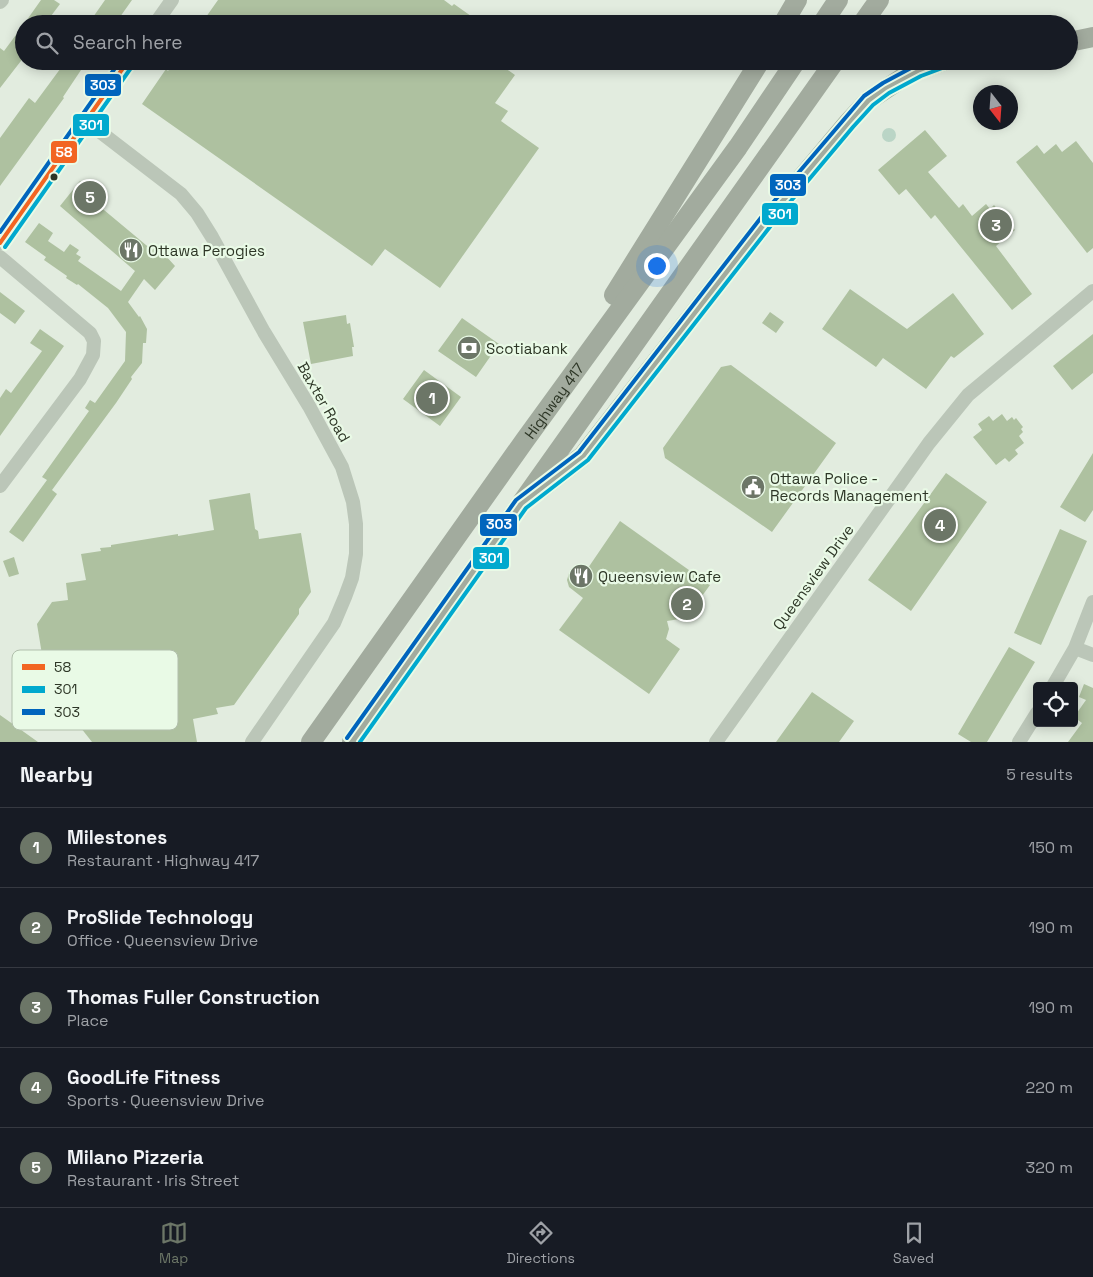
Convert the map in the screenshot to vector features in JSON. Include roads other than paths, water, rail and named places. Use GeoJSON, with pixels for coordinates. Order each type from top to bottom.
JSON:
{"type":"FeatureCollection","features":[{"type":"Feature","properties":{"kind":"highway"},"geometry":{"type":"LineString","coordinates":[[788,15],[797,0]]}},
{"type":"Feature","properties":{"kind":"highway"},"geometry":{"type":"LineString","coordinates":[[828,15],[838,0]]}},
{"type":"Feature","properties":{"kind":"highway"},"geometry":{"type":"LineString","coordinates":[[868,15],[879,0]]}},
{"type":"Feature","properties":{"kind":"highway"},"geometry":{"type":"LineString","coordinates":[[1078,40],[1093,37]]}},
{"type":"Feature","properties":{"kind":"highway"},"geometry":{"type":"LineString","coordinates":[[525,440],[544,404],[636,263],[754,70]]}},
{"type":"Feature","properties":{"kind":"highway","name":"Highway 417"},"geometry":{"type":"LineString","coordinates":[[312,742],[525,440],[738,147],[790,70]]}},
{"type":"Feature","properties":{"kind":"highway"},"geometry":{"type":"LineString","coordinates":[[352,742],[829,70]]}},
{"type":"Feature","properties":{"kind":"highway"},"geometry":{"type":"LineString","coordinates":[[521,504],[583,456],[775,210],[869,100],[904,77],[920,70]]}},
{"type":"Feature","properties":{"kind":"street"},"geometry":{"type":"LineString","coordinates":[[161,15],[172,0]]}},
{"type":"Feature","properties":{"kind":"street"},"geometry":{"type":"LineString","coordinates":[[0,243],[122,70]]}},
{"type":"Feature","properties":{"kind":"street","name":"Baxter Road"},"geometry":{"type":"LineString","coordinates":[[86,121],[181,194],[197,214],[212,237],[264,332],[309,406],[342,467],[353,502],[356,524],[356,554],[352,578],[345,597],[334,623],[252,742]]}},
{"type":"Feature","properties":{"kind":"street"},"geometry":{"type":"LineString","coordinates":[[0,257],[90,333],[94,342],[93,355],[80,379],[0,486]]}},
{"type":"Feature","properties":{"kind":"street","name":"Queensview Drive"},"geometry":{"type":"LineString","coordinates":[[716,742],[946,421],[968,395],[1093,291]]}},
{"type":"Feature","properties":{"kind":"street"},"geometry":{"type":"LineString","coordinates":[[1055,682],[1075,648],[1093,602]]}},
{"type":"Feature","properties":{"kind":"street"},"geometry":{"type":"LineString","coordinates":[[1075,648],[1093,655]]}},
{"type":"Feature","properties":{"kind":"street"},"geometry":{"type":"LineString","coordinates":[[1019,742],[1033,719]]}},
{"type":"Feature","properties":{"kind":"place","name":"Milano Pizzeria"},"geometry":{"type":"Point","coordinates":[90,197]}},
{"type":"Feature","properties":{"kind":"place","name":"Thomas Fuller Construction"},"geometry":{"type":"Point","coordinates":[996,225]}},
{"type":"Feature","properties":{"kind":"place","name":"Ottawa Perogies"},"geometry":{"type":"Point","coordinates":[131,250]}},
{"type":"Feature","properties":{"kind":"place","name":"Scotiabank"},"geometry":{"type":"Point","coordinates":[469,348]}},
{"type":"Feature","properties":{"kind":"place","name":"Milestones"},"geometry":{"type":"Point","coordinates":[432,398]}},
{"type":"Feature","properties":{"kind":"place","name":"Ottawa Police - Records Management"},"geometry":{"type":"Point","coordinates":[753,487]}},
{"type":"Feature","properties":{"kind":"place","name":"GoodLife Fitness"},"geometry":{"type":"Point","coordinates":[940,525]}},
{"type":"Feature","properties":{"kind":"place","name":"Queensview Cafe"},"geometry":{"type":"Point","coordinates":[581,576]}},
{"type":"Feature","properties":{"kind":"place","name":"ProSlide Technology"},"geometry":{"type":"Point","coordinates":[687,604]}}]}
